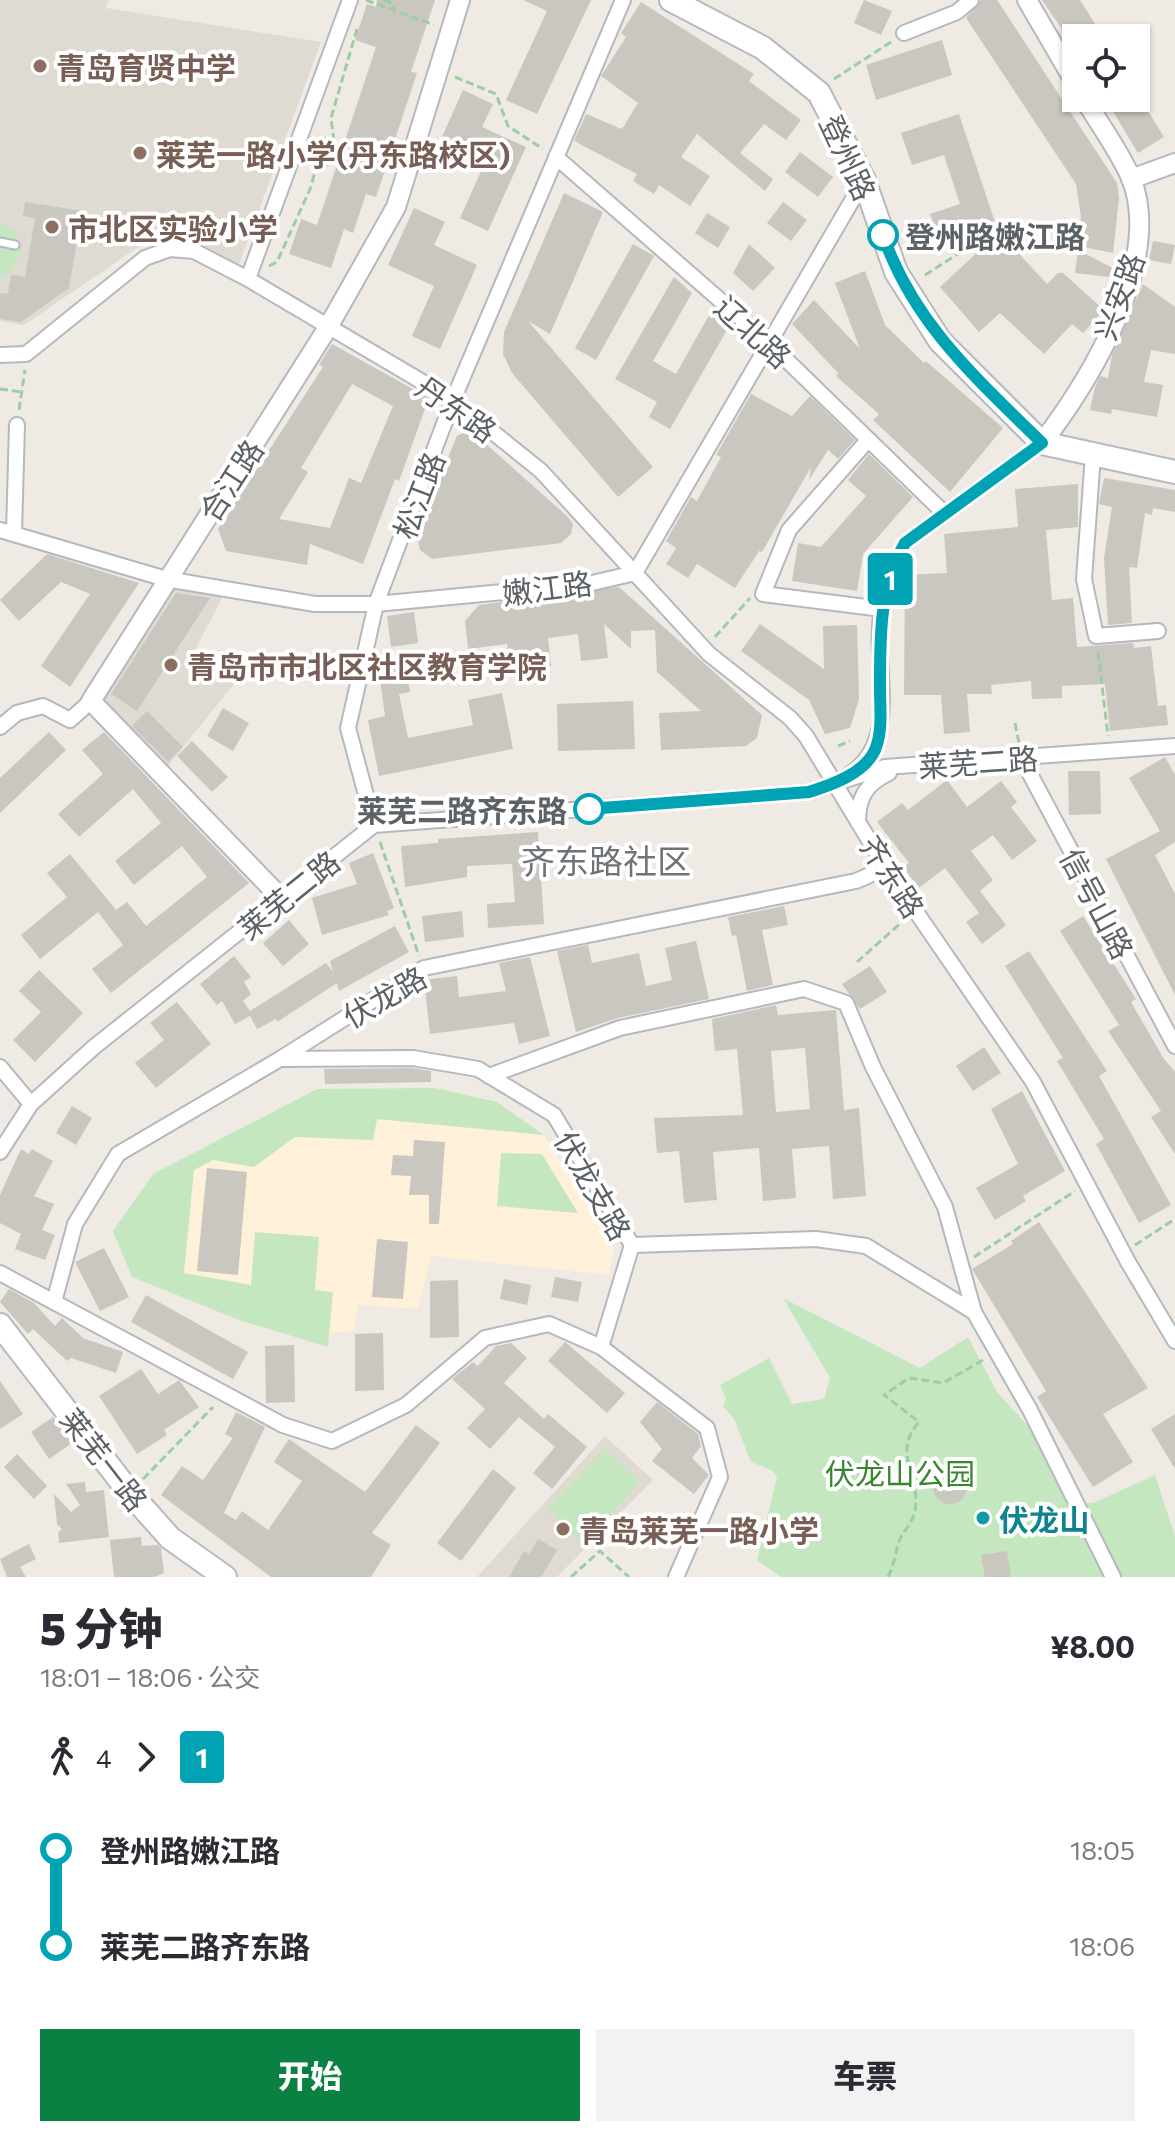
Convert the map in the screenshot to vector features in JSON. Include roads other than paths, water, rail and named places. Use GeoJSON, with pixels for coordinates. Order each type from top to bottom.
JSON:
{"type":"FeatureCollection","features":[{"type":"Feature","properties":{"kind":"main road","name":"登州路"},"geometry":{"type":"LineString","coordinates":[[671,0],[763,48],[819,93],[864,180],[896,272],[940,341],[1042,443]]}},
{"type":"Feature","properties":{"kind":"main road"},"geometry":{"type":"LineString","coordinates":[[1042,443],[1175,472]]}},
{"type":"Feature","properties":{"kind":"main road","name":"莱芜一路"},"geometry":{"type":"LineString","coordinates":[[0,1325],[130,1493],[170,1538],[225,1577]]}},
{"type":"Feature","properties":{"kind":"street"},"geometry":{"type":"LineString","coordinates":[[250,273],[350,0]]}},
{"type":"Feature","properties":{"kind":"street","name":"合江路"},"geometry":{"type":"LineString","coordinates":[[91,701],[327,329],[396,207],[460,0]]}},
{"type":"Feature","properties":{"kind":"street","name":"松江路"},"geometry":{"type":"LineString","coordinates":[[376,832],[348,728],[376,604],[453,400],[553,155],[623,0]]}},
{"type":"Feature","properties":{"kind":"street"},"geometry":{"type":"LineString","coordinates":[[904,33],[957,12],[971,0]]}},
{"type":"Feature","properties":{"kind":"street"},"geometry":{"type":"LineString","coordinates":[[1027,0],[1062,60]]}},
{"type":"Feature","properties":{"kind":"street","name":"兴安路"},"geometry":{"type":"LineString","coordinates":[[1042,443],[1072,403],[1118,311],[1134,265],[1140,226],[1131,179],[1092,112]]}},
{"type":"Feature","properties":{"kind":"street","name":"辽北路"},"geometry":{"type":"LineString","coordinates":[[553,155],[768,342],[944,513]]}},
{"type":"Feature","properties":{"kind":"street"},"geometry":{"type":"LineString","coordinates":[[1131,179],[1175,163]]}},
{"type":"Feature","properties":{"kind":"street","name":"嫩江路"},"geometry":{"type":"LineString","coordinates":[[7,531],[166,579],[315,604],[376,604],[588,584],[635,573],[864,180]]}},
{"type":"Feature","properties":{"kind":"street","name":"丹东路"},"geometry":{"type":"LineString","coordinates":[[0,355],[26,354],[145,258],[170,249],[194,251],[208,258],[453,400],[541,471],[709,654],[790,718],[806,736],[835,784]]}},
{"type":"Feature","properties":{"kind":"street"},"geometry":{"type":"LineString","coordinates":[[7,531],[17,425]]}},
{"type":"Feature","properties":{"kind":"street"},"geometry":{"type":"LineString","coordinates":[[868,440],[789,530],[763,594],[882,609]]}},
{"type":"Feature","properties":{"kind":"street"},"geometry":{"type":"LineString","coordinates":[[912,766],[893,761],[884,753],[880,727],[882,609],[896,559],[905,543],[1042,443]]}},
{"type":"Feature","properties":{"kind":"street"},"geometry":{"type":"LineString","coordinates":[[1093,455],[1084,579],[1096,636],[1158,631]]}},
{"type":"Feature","properties":{"kind":"street"},"geometry":{"type":"LineString","coordinates":[[0,727],[17,713],[43,706],[70,720],[91,701],[282,899]]}},
{"type":"Feature","properties":{"kind":"street"},"geometry":{"type":"LineString","coordinates":[[835,784],[862,766],[874,752],[880,727]]}},
{"type":"Feature","properties":{"kind":"street","name":"莱芜二路"},"geometry":{"type":"LineString","coordinates":[[0,1152],[31,1104],[94,1047],[282,899],[376,832],[809,792],[885,767],[1175,746]]}},
{"type":"Feature","properties":{"kind":"street","name":"信号山路"},"geometry":{"type":"LineString","coordinates":[[1022,759],[1175,1046]]}},
{"type":"Feature","properties":{"kind":"street"},"geometry":{"type":"LineString","coordinates":[[858,823],[858,806],[864,790],[878,778],[912,766]]}},
{"type":"Feature","properties":{"kind":"street","name":"齐东路"},"geometry":{"type":"LineString","coordinates":[[835,784],[886,868],[1033,1082],[1123,1253],[1175,1341]]}},
{"type":"Feature","properties":{"kind":"street","name":"伏龙路"},"geometry":{"type":"LineString","coordinates":[[54,1302],[75,1224],[118,1154],[280,1059],[424,968],[856,881],[886,868]]}},
{"type":"Feature","properties":{"kind":"street"},"geometry":{"type":"LineString","coordinates":[[489,1076],[620,1028],[804,989],[846,1003],[873,1067],[945,1207],[974,1312],[1030,1410],[1113,1577]]}},
{"type":"Feature","properties":{"kind":"street","name":"伏龙支路"},"geometry":{"type":"LineString","coordinates":[[280,1059],[413,1058],[478,1069],[554,1115],[632,1245],[601,1347]]}},
{"type":"Feature","properties":{"kind":"street"},"geometry":{"type":"LineString","coordinates":[[0,1067],[31,1104]]}},
{"type":"Feature","properties":{"kind":"street"},"geometry":{"type":"LineString","coordinates":[[632,1245],[816,1239],[866,1246],[974,1312]]}},
{"type":"Feature","properties":{"kind":"street"},"geometry":{"type":"LineString","coordinates":[[0,1273],[283,1425],[332,1441],[406,1405],[485,1338],[549,1324],[601,1347],[707,1428],[720,1477],[676,1577]]}},
{"type":"Feature","properties":{"kind":"lane"},"geometry":{"type":"LineString","coordinates":[[0,242],[15,245]]}},
{"type":"Feature","properties":{"kind":"place","name":"青岛育贤中学"},"geometry":{"type":"Point","coordinates":[40,66]}},
{"type":"Feature","properties":{"kind":"place","name":"莱芜一路小学(丹东路校区)"},"geometry":{"type":"Point","coordinates":[140,153]}},
{"type":"Feature","properties":{"kind":"place","name":"市北区实验小学"},"geometry":{"type":"Point","coordinates":[52,227]}},
{"type":"Feature","properties":{"kind":"place","name":"登州路嫩江路"},"geometry":{"type":"Point","coordinates":[883,235]}},
{"type":"Feature","properties":{"kind":"place","name":"青岛市市北区社区教育学院"},"geometry":{"type":"Point","coordinates":[171,665]}},
{"type":"Feature","properties":{"kind":"place","name":"莱芜二路齐东路"},"geometry":{"type":"Point","coordinates":[589,809]}},
{"type":"Feature","properties":{"kind":"place","name":"伏龙山"},"geometry":{"type":"Point","coordinates":[983,1518]}},
{"type":"Feature","properties":{"kind":"place","name":"青岛莱芜一路小学"},"geometry":{"type":"Point","coordinates":[563,1529]}},
{"type":"Feature","properties":{"kind":"district","name":"齐东路社区"},"geometry":{"type":"Point","coordinates":[606,860]}},
{"type":"Feature","properties":{"kind":"park label","name":"伏龙山公园"},"geometry":{"type":"Point","coordinates":[900,1472]}}]}
